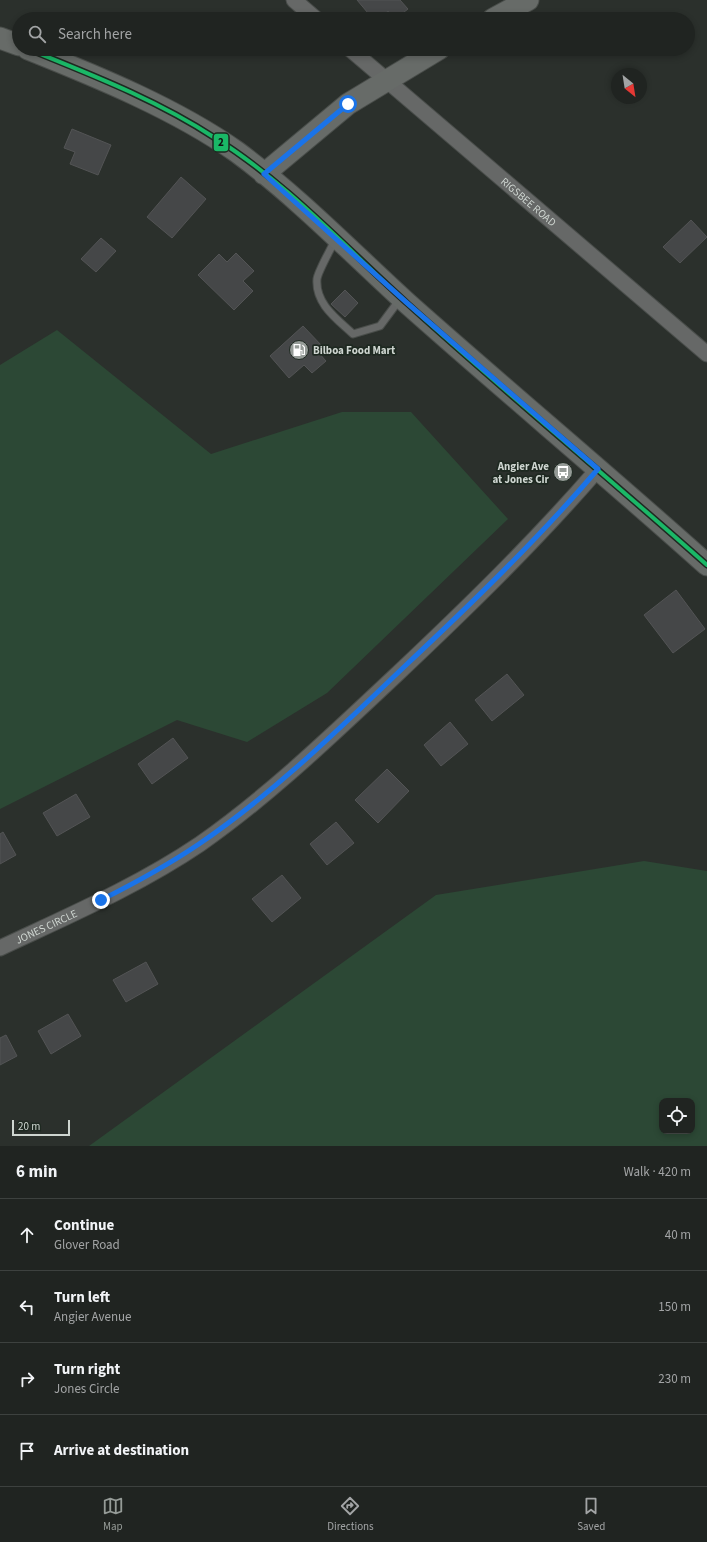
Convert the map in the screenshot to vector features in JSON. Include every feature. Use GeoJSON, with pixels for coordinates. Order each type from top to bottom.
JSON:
{"type":"FeatureCollection","features":[{"type":"Feature","properties":{"kind":"main road"},"geometry":{"type":"LineString","coordinates":[[506,12],[528,0]]}},
{"type":"Feature","properties":{"kind":"main road"},"geometry":{"type":"LineString","coordinates":[[0,38],[12,42]]}},
{"type":"Feature","properties":{"kind":"main road"},"geometry":{"type":"LineString","coordinates":[[44,56],[128,92],[194,126],[236,152],[264,174],[401,297],[707,565]]}},
{"type":"Feature","properties":{"kind":"main road"},"geometry":{"type":"LineString","coordinates":[[264,174],[337,112],[385,80],[427,56]]}},
{"type":"Feature","properties":{"kind":"street"},"geometry":{"type":"LineString","coordinates":[[294,0],[308,12]]}},
{"type":"Feature","properties":{"kind":"street","name":"RIGSBEE ROAD"},"geometry":{"type":"LineString","coordinates":[[358,56],[707,354]]}},
{"type":"Feature","properties":{"kind":"street","name":"JONES CIRCLE"},"geometry":{"type":"LineString","coordinates":[[0,948],[101,900],[172,861],[200,844],[262,796],[363,706],[506,569],[598,469]]}},
{"type":"Feature","properties":{"kind":"lane"},"geometry":{"type":"LineString","coordinates":[[336,238],[317,279],[320,297],[325,308],[353,334],[380,326],[401,297]]}},
{"type":"Feature","properties":{"kind":"green space"},"geometry":{"type":"Polygon","coordinates":[[[57,330],[211,454],[342,412],[411,412],[508,519],[327,693],[247,742],[177,720],[0,809],[0,365],[57,330]]]}},
{"type":"Feature","properties":{"kind":"green space"},"geometry":{"type":"Polygon","coordinates":[[[644,861],[707,871],[707,1146],[89,1146],[436,895],[644,861]]]}},
{"type":"Feature","properties":{"kind":"building"},"geometry":{"type":"Polygon","coordinates":[[[357,0],[400,0],[408,9],[404,12],[367,12],[357,0]]]}},
{"type":"Feature","properties":{"kind":"building"},"geometry":{"type":"Polygon","coordinates":[[[72,129],[111,145],[98,175],[70,164],[75,152],[64,148],[72,129]]]}},
{"type":"Feature","properties":{"kind":"building"},"geometry":{"type":"Polygon","coordinates":[[[181,177],[206,199],[172,238],[147,217],[181,177]]]}},
{"type":"Feature","properties":{"kind":"building"},"geometry":{"type":"Polygon","coordinates":[[[691,220],[707,237],[680,263],[663,247],[691,220]]]}},
{"type":"Feature","properties":{"kind":"building"},"geometry":{"type":"Polygon","coordinates":[[[101,238],[116,251],[96,272],[81,259],[101,238]]]}},
{"type":"Feature","properties":{"kind":"building"},"geometry":{"type":"Polygon","coordinates":[[[236,253],[254,271],[243,281],[253,291],[234,310],[198,275],[219,254],[227,262],[236,253]]]}},
{"type":"Feature","properties":{"kind":"building"},"geometry":{"type":"Polygon","coordinates":[[[345,290],[358,303],[345,317],[331,304],[345,290]]]}},
{"type":"Feature","properties":{"kind":"building","name":"Bilboa Food Mart"},"geometry":{"type":"Polygon","coordinates":[[[303,326],[323,347],[318,352],[326,361],[312,373],[304,365],[289,378],[270,356],[303,326]]]}},
{"type":"Feature","properties":{"kind":"building"},"geometry":{"type":"Polygon","coordinates":[[[676,590],[705,629],[673,653],[644,615],[676,590]]]}},
{"type":"Feature","properties":{"kind":"building"},"geometry":{"type":"Polygon","coordinates":[[[507,674],[524,695],[492,721],[475,700],[507,674]]]}},
{"type":"Feature","properties":{"kind":"building"},"geometry":{"type":"Polygon","coordinates":[[[450,722],[468,744],[441,766],[424,745],[450,722]]]}},
{"type":"Feature","properties":{"kind":"building"},"geometry":{"type":"Polygon","coordinates":[[[173,738],[188,758],[152,784],[138,764],[173,738]]]}},
{"type":"Feature","properties":{"kind":"building"},"geometry":{"type":"Polygon","coordinates":[[[387,769],[409,791],[378,823],[355,800],[387,769]]]}},
{"type":"Feature","properties":{"kind":"building"},"geometry":{"type":"Polygon","coordinates":[[[76,794],[90,817],[57,836],[43,813],[76,794]]]}},
{"type":"Feature","properties":{"kind":"building"},"geometry":{"type":"Polygon","coordinates":[[[336,822],[354,843],[327,865],[310,844],[336,822]]]}},
{"type":"Feature","properties":{"kind":"building"},"geometry":{"type":"Polygon","coordinates":[[[3,832],[16,855],[0,864],[0,834],[3,832]]]}},
{"type":"Feature","properties":{"kind":"building"},"geometry":{"type":"Polygon","coordinates":[[[282,875],[301,898],[272,922],[252,899],[282,875]]]}},
{"type":"Feature","properties":{"kind":"building"},"geometry":{"type":"Polygon","coordinates":[[[146,962],[158,984],[126,1002],[113,980],[146,962]]]}},
{"type":"Feature","properties":{"kind":"building"},"geometry":{"type":"Polygon","coordinates":[[[68,1014],[81,1036],[51,1054],[38,1031],[68,1014]]]}},
{"type":"Feature","properties":{"kind":"building"},"geometry":{"type":"Polygon","coordinates":[[[6,1035],[17,1056],[0,1065],[0,1038],[6,1035]]]}},
{"type":"Feature","properties":{"kind":"transit line","name":"2"},"geometry":{"type":"LineString","coordinates":[[45,56],[124,89],[193,124],[267,175],[315,216],[445,337],[707,565]]}},
{"type":"Feature","properties":{"kind":"place","name":"Bilboa Food Mart"},"geometry":{"type":"Point","coordinates":[299,350]}},
{"type":"Feature","properties":{"kind":"place","name":"Angier Ave at Jones Cir"},"geometry":{"type":"Point","coordinates":[563,472]}},
{"type":"Feature","properties":{"kind":"route"},"geometry":{"type":"LineString","coordinates":[[101,900],[140,880],[200,844],[262,796],[363,706],[517,558],[598,469],[406,302],[264,174],[348,104]]}}]}
